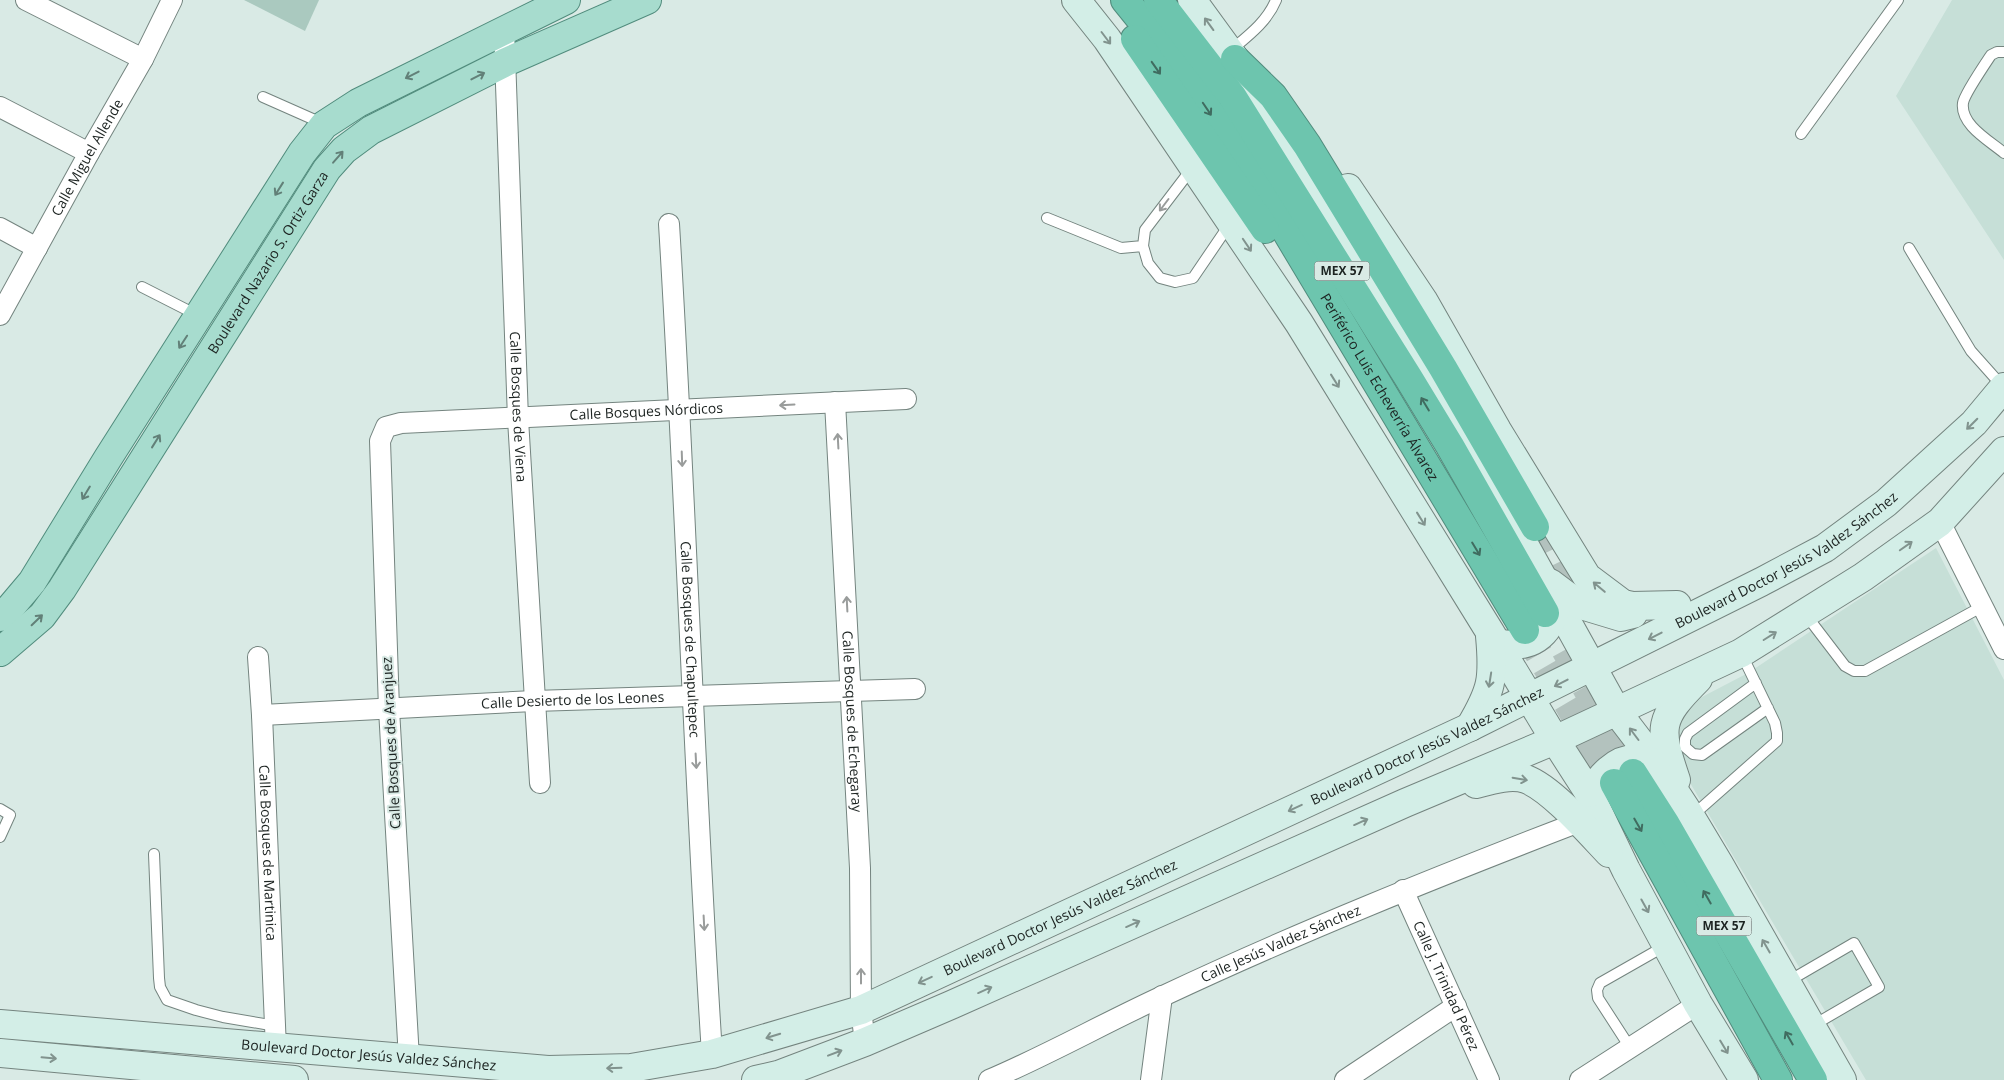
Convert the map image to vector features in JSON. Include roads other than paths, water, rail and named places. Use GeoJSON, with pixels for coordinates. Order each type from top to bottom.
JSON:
{"type":"FeatureCollection","features":[{"type":"Feature","properties":{"kind":"highway"},"geometry":{"type":"LineString","coordinates":[[1107,0],[1183,107],[1279,250],[1348,363],[1356,373],[1388,402]]}},
{"type":"Feature","properties":{"kind":"highway","name":"Periférico Luis Echeverría Álvarez"},"geometry":{"type":"LineString","coordinates":[[1125,0],[1176,63],[1250,171],[1388,402],[1542,615]]}},
{"type":"Feature","properties":{"kind":"highway","name":"Periférico Luis Echeverría Álvarez"},"geometry":{"type":"LineString","coordinates":[[1158,0],[1232,96],[1413,384],[1542,615]]}},
{"type":"Feature","properties":{"kind":"highway"},"geometry":{"type":"LineString","coordinates":[[1232,56],[1273,96],[1307,145],[1444,368],[1535,527]]}},
{"type":"Feature","properties":{"kind":"highway"},"geometry":{"type":"LineString","coordinates":[[1232,96],[1275,145],[1352,255]]}},
{"type":"Feature","properties":{"kind":"highway","name":"MEX 57"},"geometry":{"type":"LineString","coordinates":[[1637,772],[1681,816],[1813,1080]]}},
{"type":"Feature","properties":{"kind":"highway","name":"MEX 57"},"geometry":{"type":"LineString","coordinates":[[1637,772],[1778,1080]]}},
{"type":"Feature","properties":{"kind":"main road"},"geometry":{"type":"LineString","coordinates":[[0,617],[32,582],[108,458],[302,153],[324,125],[358,103],[504,29],[566,0]]}},
{"type":"Feature","properties":{"kind":"main road","name":"Boulevard Nazario S. Ortiz Garza"},"geometry":{"type":"LineString","coordinates":[[0,652],[42,616],[62,590],[327,169],[344,150],[371,130],[506,62],[647,0]]}},
{"type":"Feature","properties":{"kind":"main road"},"geometry":{"type":"LineString","coordinates":[[1076,0],[1107,39],[1299,323],[1493,637],[1529,699],[1589,793],[1626,870],[1666,945],[1698,1004],[1744,1080]]}},
{"type":"Feature","properties":{"kind":"main road"},"geometry":{"type":"LineString","coordinates":[[1192,0],[1232,56],[1352,255],[1444,400],[1540,576],[1578,604],[1622,617],[1676,605],[1761,582]]}},
{"type":"Feature","properties":{"kind":"main road"},"geometry":{"type":"LineString","coordinates":[[1279,104],[1294,111],[1329,155],[1349,191],[1423,300],[1497,430],[1587,577],[1615,600],[1623,604],[1632,606],[1676,605]]}},
{"type":"Feature","properties":{"kind":"main road","name":"Boulevard Doctor Jesús Valdez Sánchez"},"geometry":{"type":"LineString","coordinates":[[0,1024],[276,1037],[409,1059],[518,1074],[548,1075],[631,1068],[712,1054],[861,1010],[1529,699],[1825,548],[1886,503],[1974,423],[2004,387]]}},
{"type":"Feature","properties":{"kind":"main road"},"geometry":{"type":"LineString","coordinates":[[756,1080],[778,1075],[865,1042],[1405,803],[1555,740],[1741,653],[1863,577],[1940,522],[2004,451]]}},
{"type":"Feature","properties":{"kind":"main road"},"geometry":{"type":"LineString","coordinates":[[108,458],[135,474]]}},
{"type":"Feature","properties":{"kind":"main road"},"geometry":{"type":"LineString","coordinates":[[1540,576],[1542,615],[1593,667],[1617,712],[1637,772]]}},
{"type":"Feature","properties":{"kind":"main road"},"geometry":{"type":"LineString","coordinates":[[1493,637],[1510,646],[1524,645],[1537,639],[1547,629],[1554,617],[1542,615]]}},
{"type":"Feature","properties":{"kind":"main road"},"geometry":{"type":"LineString","coordinates":[[1470,727],[1483,704],[1491,684],[1493,637]]}},
{"type":"Feature","properties":{"kind":"main road"},"geometry":{"type":"LineString","coordinates":[[1707,669],[1676,701],[1663,725],[1666,750],[1681,816],[1786,982],[1842,1080]]}},
{"type":"Feature","properties":{"kind":"main road"},"geometry":{"type":"LineString","coordinates":[[1589,793],[1602,774],[1619,764],[1635,759],[1637,772]]}},
{"type":"Feature","properties":{"kind":"main road"},"geometry":{"type":"LineString","coordinates":[[1405,803],[1481,782],[1507,778],[1526,779],[1553,797],[1626,870]]}},
{"type":"Feature","properties":{"kind":"main road"},"geometry":{"type":"LineString","coordinates":[[0,1053],[294,1080]]}},
{"type":"Feature","properties":{"kind":"street"},"geometry":{"type":"LineString","coordinates":[[26,0],[143,59]]}},
{"type":"Feature","properties":{"kind":"street","name":"Calle Miguel Allende"},"geometry":{"type":"LineString","coordinates":[[0,315],[89,152],[143,59],[172,0]]}},
{"type":"Feature","properties":{"kind":"street","name":"Calle Bosques de Viena"},"geometry":{"type":"LineString","coordinates":[[504,29],[518,419],[540,783]]}},
{"type":"Feature","properties":{"kind":"street"},"geometry":{"type":"LineString","coordinates":[[0,107],[89,152]]}},
{"type":"Feature","properties":{"kind":"street","name":"Calle Bosques de Chapultepec"},"geometry":{"type":"LineString","coordinates":[[669,224],[712,1054]]}},
{"type":"Feature","properties":{"kind":"street"},"geometry":{"type":"LineString","coordinates":[[0,228],[37,248]]}},
{"type":"Feature","properties":{"kind":"street","name":"Calle Bosques Nórdicos"},"geometry":{"type":"LineString","coordinates":[[386,427],[401,423],[518,419],[906,398]]}},
{"type":"Feature","properties":{"kind":"street","name":"Calle Bosques de Echegaray"},"geometry":{"type":"LineString","coordinates":[[836,402],[860,868],[861,1010],[865,1042]]}},
{"type":"Feature","properties":{"kind":"street","name":"Calle Bosques de Aranjuez"},"geometry":{"type":"LineString","coordinates":[[386,427],[380,441],[389,709],[409,1059]]}},
{"type":"Feature","properties":{"kind":"street"},"geometry":{"type":"LineString","coordinates":[[1940,522],[2004,649]]}},
{"type":"Feature","properties":{"kind":"street","name":"Calle Bosques de Martinica"},"geometry":{"type":"LineString","coordinates":[[258,657],[276,1037]]}},
{"type":"Feature","properties":{"kind":"street","name":"Calle Desierto de los Leones"},"geometry":{"type":"LineString","coordinates":[[262,715],[534,701],[915,689]]}},
{"type":"Feature","properties":{"kind":"street","name":"Calle Jesús Valdez Sánchez"},"geometry":{"type":"LineString","coordinates":[[989,1080],[1022,1073],[1162,996],[1403,890],[1579,822]]}},
{"type":"Feature","properties":{"kind":"street","name":"Calle J. Trinidad Pérez"},"geometry":{"type":"LineString","coordinates":[[1403,890],[1489,1080]]}},
{"type":"Feature","properties":{"kind":"street"},"geometry":{"type":"LineString","coordinates":[[1151,1080],[1162,996]]}},
{"type":"Feature","properties":{"kind":"street"},"geometry":{"type":"LineString","coordinates":[[1580,1080],[1698,1004]]}},
{"type":"Feature","properties":{"kind":"street"},"geometry":{"type":"LineString","coordinates":[[1345,1080],[1456,1006]]}},
{"type":"Feature","properties":{"kind":"lane"},"geometry":{"type":"LineString","coordinates":[[1232,56],[1272,10],[1276,0]]}},
{"type":"Feature","properties":{"kind":"lane"},"geometry":{"type":"LineString","coordinates":[[1801,134],[1898,0]]}},
{"type":"Feature","properties":{"kind":"lane"},"geometry":{"type":"LineString","coordinates":[[2004,52],[1997,52],[1991,55],[1963,102],[1965,115],[1970,125],[2004,153]]}},
{"type":"Feature","properties":{"kind":"lane"},"geometry":{"type":"LineString","coordinates":[[263,97],[324,125]]}},
{"type":"Feature","properties":{"kind":"lane"},"geometry":{"type":"LineString","coordinates":[[1193,166],[1145,230],[1143,246],[1148,263],[1160,278],[1175,282],[1193,278],[1231,222]]}},
{"type":"Feature","properties":{"kind":"lane"},"geometry":{"type":"LineString","coordinates":[[1048,218],[1121,248],[1143,246]]}},
{"type":"Feature","properties":{"kind":"lane"},"geometry":{"type":"LineString","coordinates":[[1910,248],[1972,350],[2004,387]]}},
{"type":"Feature","properties":{"kind":"lane"},"geometry":{"type":"LineString","coordinates":[[142,287],[200,316]]}},
{"type":"Feature","properties":{"kind":"lane"},"geometry":{"type":"LineString","coordinates":[[1805,614],[1845,666],[1854,671],[1865,671],[1983,606]]}},
{"type":"Feature","properties":{"kind":"lane"},"geometry":{"type":"LineString","coordinates":[[1681,816],[1777,741],[1777,733],[1768,708],[1741,653]]}},
{"type":"Feature","properties":{"kind":"lane"},"geometry":{"type":"LineString","coordinates":[[1756,683],[1688,733],[1684,740],[1685,748],[1693,754],[1702,755],[1768,708]]}},
{"type":"Feature","properties":{"kind":"lane"},"geometry":{"type":"LineString","coordinates":[[0,809],[10,815],[0,836]]}},
{"type":"Feature","properties":{"kind":"lane"},"geometry":{"type":"LineString","coordinates":[[154,854],[159,978],[160,987],[167,1000],[223,1017],[276,1037]]}},
{"type":"Feature","properties":{"kind":"lane"},"geometry":{"type":"LineString","coordinates":[[1786,982],[1854,943],[1879,987],[1811,1026]]}},
{"type":"Feature","properties":{"kind":"lane"},"geometry":{"type":"LineString","coordinates":[[1631,1048],[1598,998],[1597,990],[1600,982],[1666,945]]}},
{"type":"Feature","properties":{"kind":"tunnel"},"geometry":{"type":"LineString","coordinates":[[1535,527],[1573,605]]}},
{"type":"Feature","properties":{"kind":"tunnel"},"geometry":{"type":"LineString","coordinates":[[1545,613],[1633,773]]}},
{"type":"Feature","properties":{"kind":"tunnel"},"geometry":{"type":"LineString","coordinates":[[1525,630],[1614,783]]}}]}
